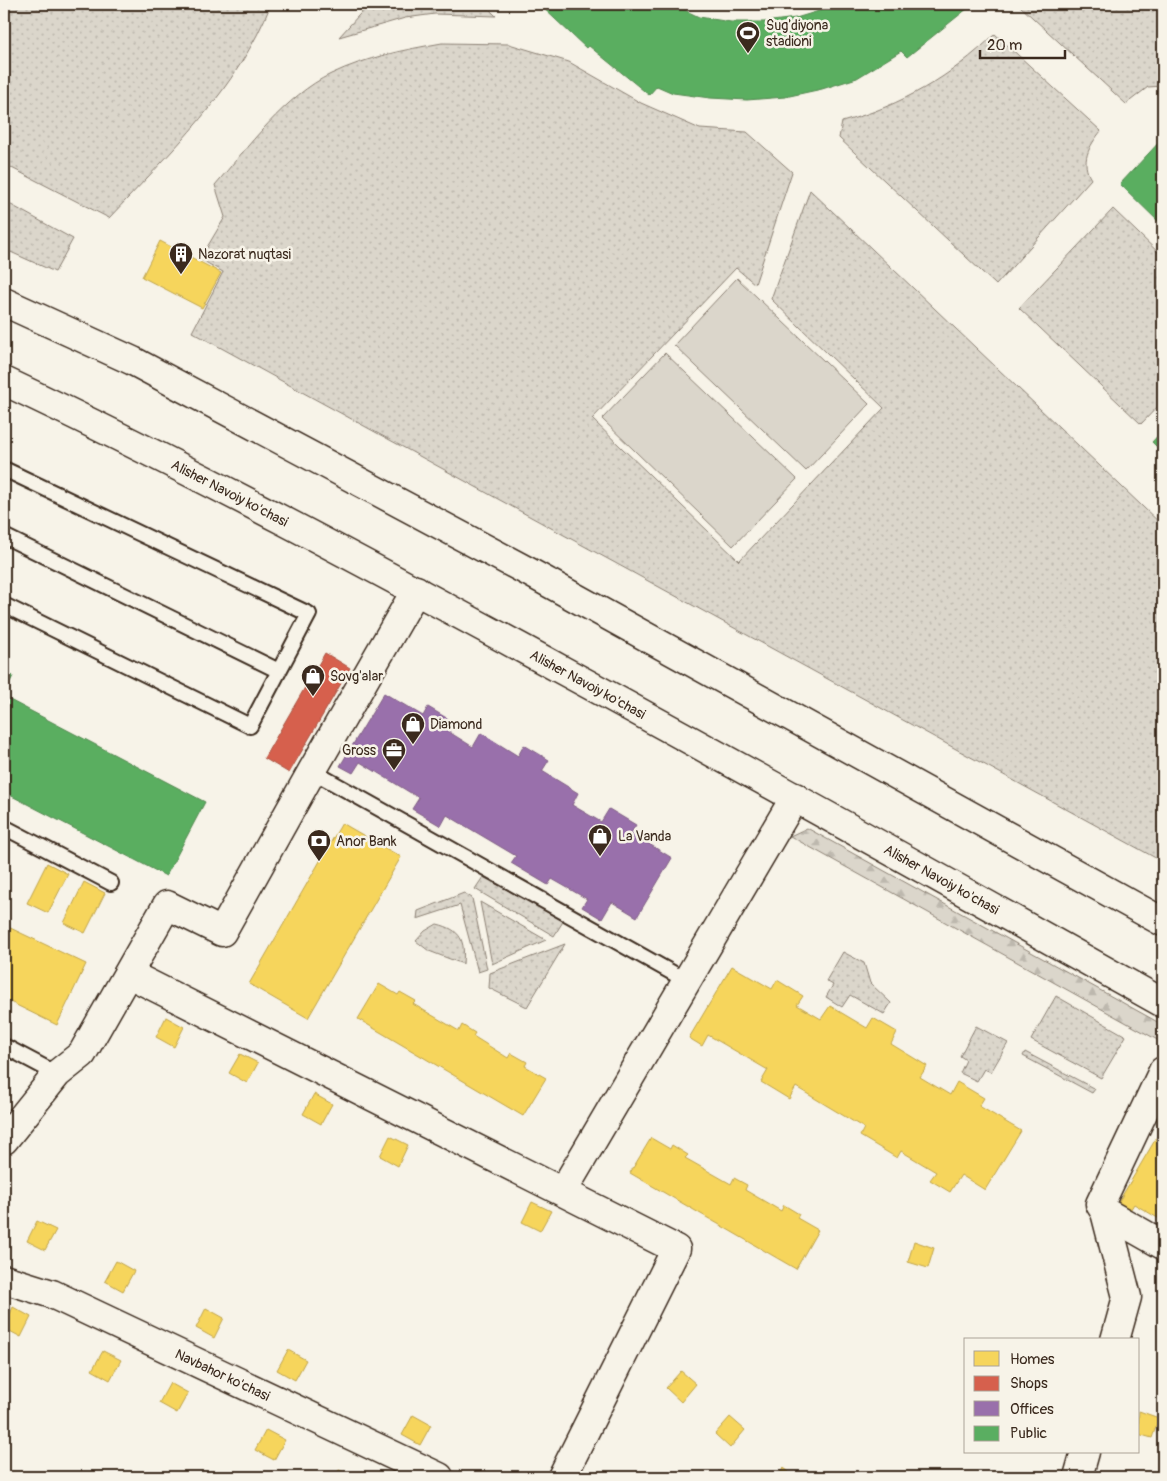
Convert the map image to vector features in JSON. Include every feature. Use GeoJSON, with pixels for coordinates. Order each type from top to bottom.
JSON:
{"type":"FeatureCollection","features":[{"type":"Feature","properties":{"kind":"street"},"geometry":{"type":"LineString","coordinates":[[4,302],[133,361],[520,567],[1163,922]]}},
{"type":"Feature","properties":{"kind":"street","name":"Alisher Navoiy ko'chasi"},"geometry":{"type":"LineString","coordinates":[[4,381],[108,430],[416,590],[795,797],[1163,1003]]}},
{"type":"Feature","properties":{"kind":"street"},"geometry":{"type":"LineString","coordinates":[[4,1140],[57,1074],[82,1054],[168,905],[222,932],[416,590]]}},
{"type":"Feature","properties":{"kind":"street"},"geometry":{"type":"LineString","coordinates":[[563,1191],[795,797]]}},
{"type":"Feature","properties":{"kind":"street"},"geometry":{"type":"LineString","coordinates":[[128,974],[676,1249],[562,1477]]}},
{"type":"Feature","properties":{"kind":"street"},"geometry":{"type":"LineString","coordinates":[[1116,1338],[1126,1297],[1105,1212],[1100,1204],[1163,1071]]}},
{"type":"Feature","properties":{"kind":"street"},"geometry":{"type":"LineString","coordinates":[[1105,1212],[1163,1245]]}},
{"type":"Feature","properties":{"kind":"street","name":"Navbahor ko'chasi"},"geometry":{"type":"LineString","coordinates":[[4,1279],[52,1294],[439,1477]]}},
{"type":"Feature","properties":{"kind":"street"},"geometry":{"type":"LineString","coordinates":[[1078,1477],[1084,1454]]}},
{"type":"Feature","properties":{"kind":"lane"},"geometry":{"type":"LineString","coordinates":[[4,469],[309,614],[250,726],[4,605]]}},
{"type":"Feature","properties":{"kind":"lane"},"geometry":{"type":"LineString","coordinates":[[4,536],[279,671]]}},
{"type":"Feature","properties":{"kind":"lane"},"geometry":{"type":"LineString","coordinates":[[312,771],[687,981]]}},
{"type":"Feature","properties":{"kind":"lane"},"geometry":{"type":"LineString","coordinates":[[4,827],[111,883]]}},
{"type":"Feature","properties":{"kind":"lane"},"geometry":{"type":"LineString","coordinates":[[4,1046],[57,1074]]}},
{"type":"Feature","properties":{"kind":"green space"},"geometry":{"type":"Polygon","coordinates":[[[4,4],[271,4],[257,35],[221,92],[178,144],[109,218],[4,164],[4,4]]]}},
{"type":"Feature","properties":{"kind":"green space"},"geometry":{"type":"Polygon","coordinates":[[[369,4],[484,4],[496,16],[435,14],[405,18],[339,37],[369,4]]]}},
{"type":"Feature","properties":{"kind":"green space"},"geometry":{"type":"Polygon","coordinates":[[[1022,4],[1163,4],[1163,86],[1148,87],[1126,104],[1020,6],[1022,4]]]}},
{"type":"Feature","properties":{"kind":"green space"},"geometry":{"type":"Polygon","coordinates":[[[995,34],[1101,131],[1087,154],[1086,166],[1091,179],[996,285],[839,138],[842,122],[885,107],[924,88],[961,64],[995,34]]]}},
{"type":"Feature","properties":{"kind":"green space"},"geometry":{"type":"Polygon","coordinates":[[[442,43],[509,44],[569,62],[641,103],[700,129],[747,132],[792,172],[755,284],[736,268],[592,419],[739,561],[884,408],[771,299],[810,190],[1163,526],[1163,862],[192,332],[223,272],[200,259],[225,217],[215,185],[254,139],[298,95],[314,83],[331,74],[399,51],[442,43]]]}},
{"type":"Feature","properties":{"kind":"green space"},"geometry":{"type":"Polygon","coordinates":[[[4,201],[73,239],[55,272],[4,249],[4,201]]]}},
{"type":"Feature","properties":{"kind":"green space"},"geometry":{"type":"Polygon","coordinates":[[[1113,209],[1163,257],[1163,401],[1141,424],[1019,308],[1113,209]]]}},
{"type":"Feature","properties":{"kind":"green space"},"geometry":{"type":"Polygon","coordinates":[[[737,278],[869,404],[806,471],[674,345],[737,278]]]}},
{"type":"Feature","properties":{"kind":"green space"},"geometry":{"type":"Polygon","coordinates":[[[665,353],[797,479],[733,546],[602,419],[665,353]]]}},
{"type":"Feature","properties":{"kind":"green space"},"geometry":{"type":"Polygon","coordinates":[[[807,828],[1163,1025],[1163,1043],[790,836],[807,828]]]}},
{"type":"Feature","properties":{"kind":"green space"},"geometry":{"type":"Polygon","coordinates":[[[483,877],[564,920],[554,936],[475,889],[483,877]]]}},
{"type":"Feature","properties":{"kind":"green space"},"geometry":{"type":"Polygon","coordinates":[[[464,893],[472,898],[487,969],[478,972],[460,905],[417,919],[418,911],[464,893]]]}},
{"type":"Feature","properties":{"kind":"green space"},"geometry":{"type":"Polygon","coordinates":[[[480,902],[546,940],[492,964],[480,902]]]}},
{"type":"Feature","properties":{"kind":"green space"},"geometry":{"type":"Polygon","coordinates":[[[437,924],[457,933],[462,943],[463,964],[429,951],[416,941],[425,931],[437,924]]]}},
{"type":"Feature","properties":{"kind":"green space"},"geometry":{"type":"Polygon","coordinates":[[[565,944],[527,1007],[489,988],[490,973],[565,944]]]}},
{"type":"Feature","properties":{"kind":"green space"},"geometry":{"type":"Polygon","coordinates":[[[843,952],[864,963],[870,983],[891,1003],[884,1014],[850,995],[842,1007],[826,997],[833,985],[826,981],[843,952]]]}},
{"type":"Feature","properties":{"kind":"green space"},"geometry":{"type":"Polygon","coordinates":[[[1056,996],[1126,1036],[1101,1078],[1031,1040],[1056,996]]]}},
{"type":"Feature","properties":{"kind":"green space"},"geometry":{"type":"Polygon","coordinates":[[[976,1026],[1008,1043],[991,1072],[984,1069],[977,1081],[960,1073],[966,1060],[960,1056],[976,1026]]]}},
{"type":"Feature","properties":{"kind":"green space"},"geometry":{"type":"Polygon","coordinates":[[[1025,1052],[1095,1089],[1092,1093],[1023,1056],[1025,1052]]]}},
{"type":"Feature","properties":{"kind":"building: Homes","name":"Nazorat nuqtasi"},"geometry":{"type":"Polygon","coordinates":[[[160,241],[221,273],[202,308],[142,277],[160,241]]]}},
{"type":"Feature","properties":{"kind":"building: Homes"},"geometry":{"type":"Polygon","coordinates":[[[342,823],[401,857],[308,1018],[249,984],[342,823]]]}},
{"type":"Feature","properties":{"kind":"building: Homes"},"geometry":{"type":"Polygon","coordinates":[[[47,863],[68,874],[48,913],[27,903],[47,863]]]}},
{"type":"Feature","properties":{"kind":"building: Homes"},"geometry":{"type":"Polygon","coordinates":[[[84,882],[105,893],[85,933],[64,923],[84,882]]]}},
{"type":"Feature","properties":{"kind":"building: Homes"},"geometry":{"type":"Polygon","coordinates":[[[4,925],[86,964],[57,1025],[4,999],[4,925]]]}},
{"type":"Feature","properties":{"kind":"building: Homes"},"geometry":{"type":"Polygon","coordinates":[[[732,966],[772,989],[777,980],[803,996],[797,1005],[821,1019],[830,1006],[867,1028],[873,1018],[897,1032],[891,1044],[927,1066],[920,1077],[950,1095],[957,1082],[984,1098],[979,1106],[1021,1131],[985,1190],[961,1175],[950,1192],[930,1180],[936,1172],[901,1151],[897,1158],[860,1136],[864,1128],[796,1087],[789,1099],[761,1082],[768,1070],[708,1035],[702,1046],[689,1038],[732,966]]]}},
{"type":"Feature","properties":{"kind":"building: Homes"},"geometry":{"type":"Polygon","coordinates":[[[379,984],[398,995],[400,992],[416,1001],[413,1004],[459,1031],[462,1025],[475,1033],[473,1036],[508,1058],[511,1053],[527,1062],[525,1066],[546,1078],[523,1116],[358,1019],[379,984]]]}},
{"type":"Feature","properties":{"kind":"building: Homes"},"geometry":{"type":"Polygon","coordinates":[[[166,1017],[184,1027],[174,1047],[156,1037],[166,1017]]]}},
{"type":"Feature","properties":{"kind":"building: Homes"},"geometry":{"type":"Polygon","coordinates":[[[240,1054],[258,1063],[247,1083],[229,1073],[240,1054]]]}},
{"type":"Feature","properties":{"kind":"building: Homes"},"geometry":{"type":"Polygon","coordinates":[[[314,1094],[332,1104],[321,1124],[303,1114],[314,1094]]]}},
{"type":"Feature","properties":{"kind":"building: Homes"},"geometry":{"type":"Polygon","coordinates":[[[1158,1135],[1163,1138],[1163,1221],[1134,1204],[1127,1215],[1115,1208],[1158,1135]]]}},
{"type":"Feature","properties":{"kind":"building: Homes"},"geometry":{"type":"Polygon","coordinates":[[[390,1136],[408,1145],[398,1166],[380,1156],[390,1136]]]}},
{"type":"Feature","properties":{"kind":"building: Homes"},"geometry":{"type":"Polygon","coordinates":[[[651,1138],[670,1149],[672,1145],[688,1155],[685,1158],[731,1184],[734,1178],[747,1185],[745,1190],[781,1211],[784,1205],[799,1214],[797,1218],[818,1230],[796,1269],[630,1173],[651,1138]]]}},
{"type":"Feature","properties":{"kind":"building: Homes"},"geometry":{"type":"Polygon","coordinates":[[[532,1202],[551,1211],[540,1231],[522,1222],[532,1202]]]}},
{"type":"Feature","properties":{"kind":"building: Homes"},"geometry":{"type":"Polygon","coordinates":[[[37,1221],[56,1230],[45,1250],[27,1241],[37,1221]]]}},
{"type":"Feature","properties":{"kind":"building: Homes"},"geometry":{"type":"Polygon","coordinates":[[[914,1241],[934,1248],[928,1268],[908,1262],[914,1241]]]}},
{"type":"Feature","properties":{"kind":"building: Homes"},"geometry":{"type":"Polygon","coordinates":[[[116,1261],[134,1271],[123,1291],[105,1281],[116,1261]]]}},
{"type":"Feature","properties":{"kind":"building: Homes"},"geometry":{"type":"Polygon","coordinates":[[[13,1307],[31,1317],[21,1337],[4,1328],[13,1307]]]}},
{"type":"Feature","properties":{"kind":"building: Homes"},"geometry":{"type":"Polygon","coordinates":[[[206,1308],[224,1318],[214,1338],[196,1328],[206,1308]]]}},
{"type":"Feature","properties":{"kind":"building: Homes"},"geometry":{"type":"Polygon","coordinates":[[[288,1350],[306,1360],[295,1380],[277,1370],[288,1350]]]}},
{"type":"Feature","properties":{"kind":"building: Homes"},"geometry":{"type":"Polygon","coordinates":[[[103,1351],[121,1360],[110,1380],[92,1370],[103,1351]]]}},
{"type":"Feature","properties":{"kind":"building: Homes"},"geometry":{"type":"Polygon","coordinates":[[[681,1371],[696,1384],[681,1402],[666,1388],[681,1371]]]}},
{"type":"Feature","properties":{"kind":"building: Homes"},"geometry":{"type":"Polygon","coordinates":[[[170,1383],[188,1393],[177,1413],[159,1403],[170,1383]]]}},
{"type":"Feature","properties":{"kind":"building: Homes"},"geometry":{"type":"Polygon","coordinates":[[[1140,1411],[1159,1418],[1152,1438],[1140,1435],[1140,1411]]]}},
{"type":"Feature","properties":{"kind":"building: Homes"},"geometry":{"type":"Polygon","coordinates":[[[413,1415],[431,1425],[420,1445],[402,1435],[413,1415]]]}},
{"type":"Feature","properties":{"kind":"building: Homes"},"geometry":{"type":"Polygon","coordinates":[[[730,1417],[745,1430],[730,1448],[715,1434],[730,1417]]]}},
{"type":"Feature","properties":{"kind":"building: Homes"},"geometry":{"type":"Polygon","coordinates":[[[266,1430],[285,1440],[274,1460],[255,1450],[266,1430]]]}},
{"type":"Feature","properties":{"kind":"building: Homes"},"geometry":{"type":"Polygon","coordinates":[[[784,1468],[795,1477],[776,1477],[784,1468]]]}},
{"type":"Feature","properties":{"kind":"building: Homes"},"geometry":{"type":"Polygon","coordinates":[[[339,1470],[353,1477],[335,1477],[339,1470]]]}},
{"type":"Feature","properties":{"kind":"building: Shops"},"geometry":{"type":"Polygon","coordinates":[[[325,653],[350,668],[289,773],[264,758],[325,653]]]}},
{"type":"Feature","properties":{"kind":"building: Offices"},"geometry":{"type":"Polygon","coordinates":[[[384,693],[423,716],[428,707],[455,723],[449,732],[473,747],[481,733],[518,756],[524,745],[549,760],[542,771],[578,793],[572,805],[601,822],[609,809],[636,825],[631,833],[672,858],[637,917],[612,902],[602,919],[582,907],[587,899],[552,879],[548,885],[511,863],[516,856],[447,815],[441,826],[412,809],[419,798],[360,762],[353,773],[340,766],[384,693]]]}},
{"type":"Feature","properties":{"kind":"building: Public","name":"Sug'diyona stadioni"},"geometry":{"type":"Polygon","coordinates":[[[539,4],[672,4],[699,17],[731,22],[764,22],[796,18],[842,4],[973,4],[907,57],[901,51],[857,78],[822,89],[785,97],[747,100],[673,93],[657,86],[649,95],[589,46],[586,48],[539,4]]]}},
{"type":"Feature","properties":{"kind":"building: Public"},"geometry":{"type":"Polygon","coordinates":[[[1163,138],[1163,226],[1120,184],[1163,138]]]}},
{"type":"Feature","properties":{"kind":"building: Public"},"geometry":{"type":"Polygon","coordinates":[[[1163,430],[1163,453],[1152,442],[1163,430]]]}},
{"type":"Feature","properties":{"kind":"building: Public"},"geometry":{"type":"Polygon","coordinates":[[[4,672],[13,676],[4,694],[4,672]]]}},
{"type":"Feature","properties":{"kind":"building: Public"},"geometry":{"type":"Polygon","coordinates":[[[4,697],[205,802],[166,876],[4,792],[4,697]]]}},
{"type":"Feature","properties":{"kind":"place","name":"Sug'diyona stadioni"},"geometry":{"type":"Point","coordinates":[748,54]}},
{"type":"Feature","properties":{"kind":"place","name":"Nazorat nuqtasi"},"geometry":{"type":"Point","coordinates":[181,275]}},
{"type":"Feature","properties":{"kind":"place","name":"Sovg'alar"},"geometry":{"type":"Point","coordinates":[313,697]}},
{"type":"Feature","properties":{"kind":"place","name":"Diamond"},"geometry":{"type":"Point","coordinates":[413,745]}},
{"type":"Feature","properties":{"kind":"place","name":"Gross"},"geometry":{"type":"Point","coordinates":[394,771]}},
{"type":"Feature","properties":{"kind":"place","name":"La Vanda"},"geometry":{"type":"Point","coordinates":[600,857]}},
{"type":"Feature","properties":{"kind":"place","name":"Anor Bank"},"geometry":{"type":"Point","coordinates":[319,862]}}]}
